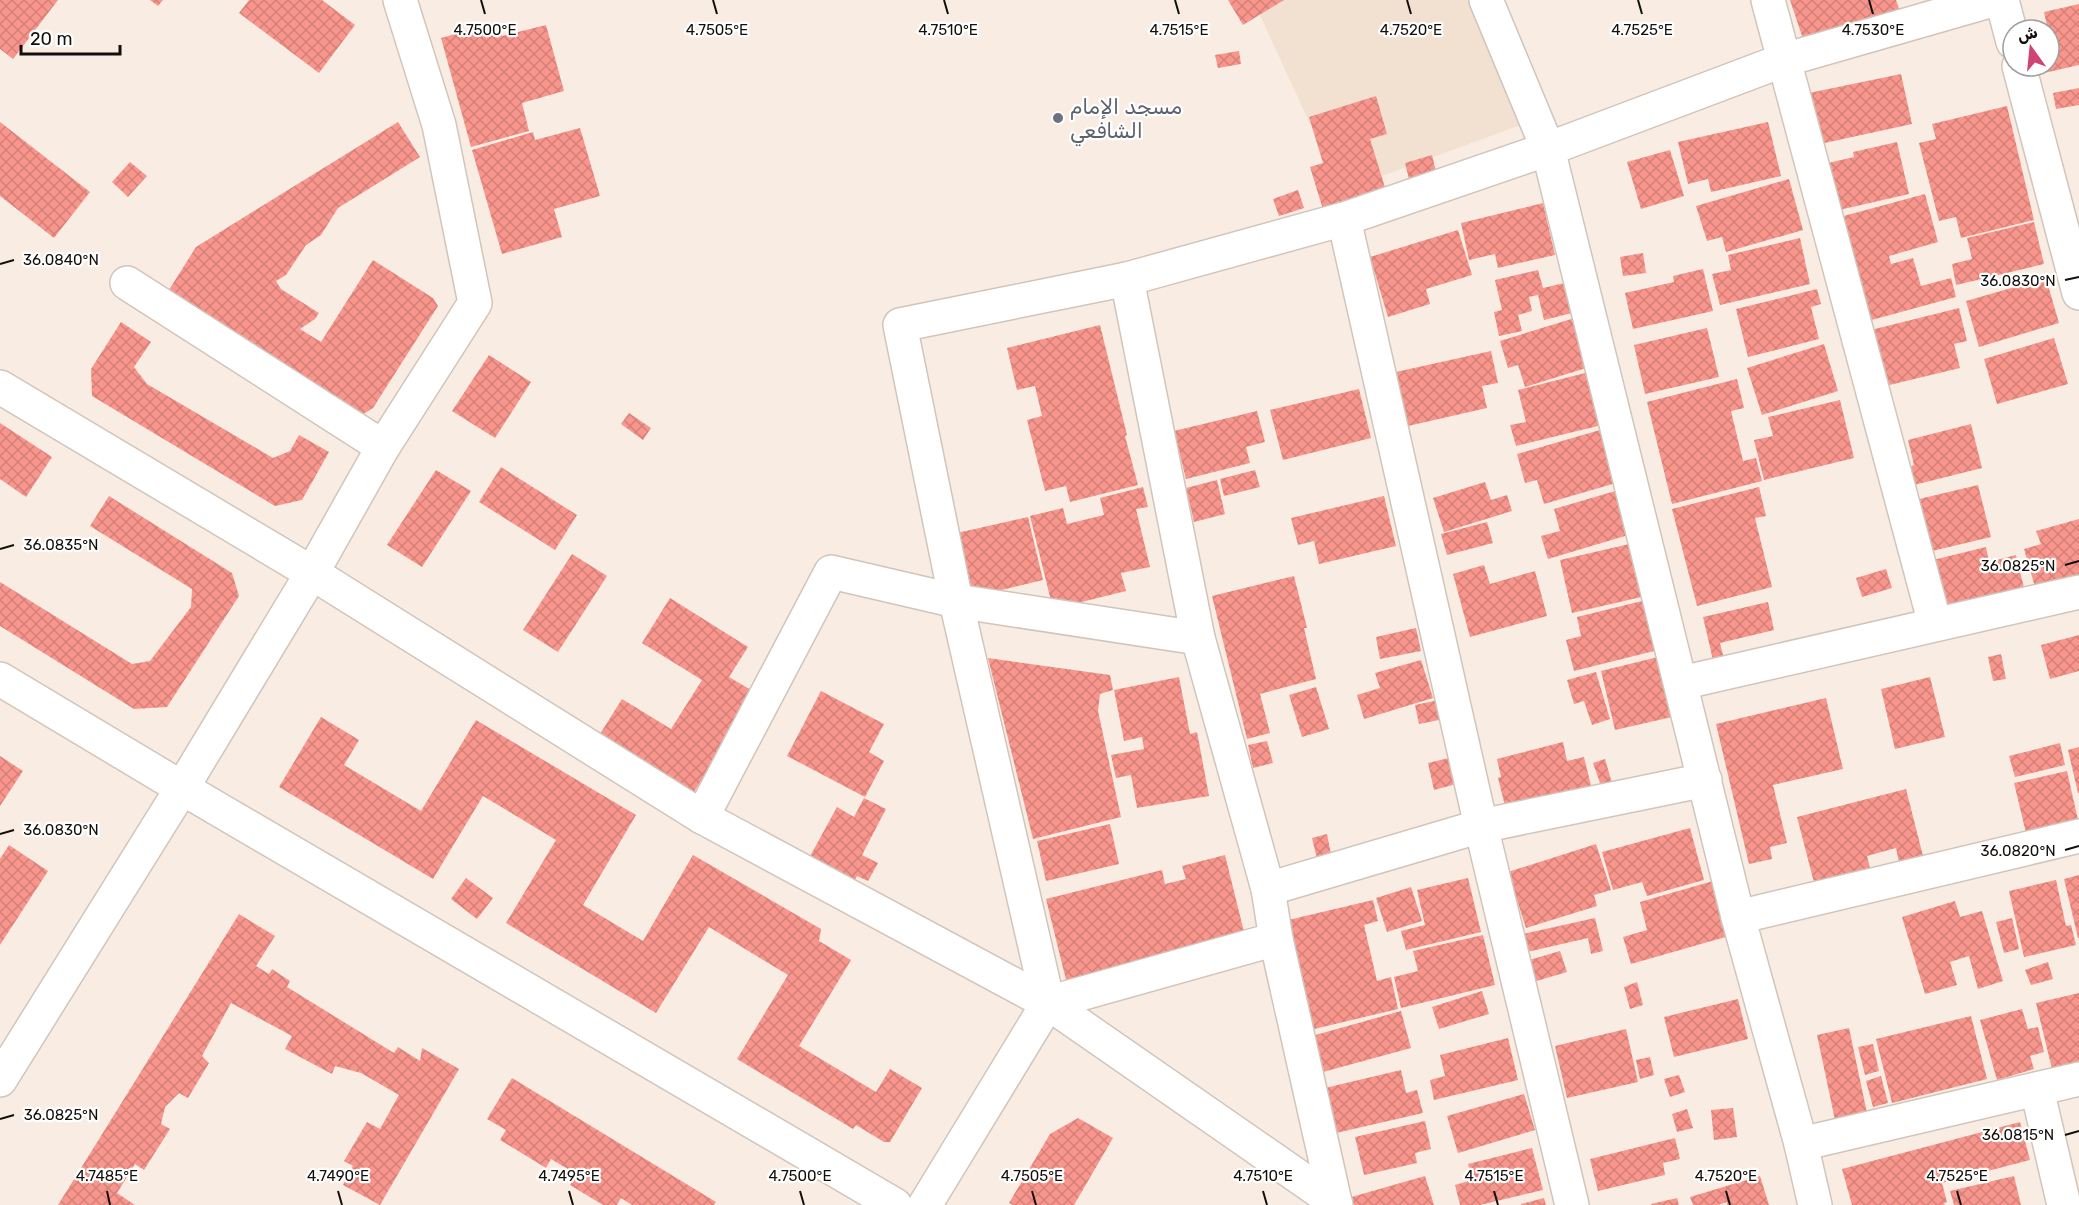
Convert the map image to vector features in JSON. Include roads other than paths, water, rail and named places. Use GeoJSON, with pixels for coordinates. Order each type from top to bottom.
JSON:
{"type":"FeatureCollection","features":[{"type":"Feature","properties":{"kind":"street"},"geometry":{"type":"LineString","coordinates":[[0,1080],[182,788],[312,573],[382,447],[475,303],[439,125],[400,0]]}},
{"type":"Feature","properties":{"kind":"street"},"geometry":{"type":"LineString","coordinates":[[1486,0],[1548,149],[1738,917],[1801,1144],[1815,1205]]}},
{"type":"Feature","properties":{"kind":"street"},"geometry":{"type":"LineString","coordinates":[[1768,0],[1935,624]]}},
{"type":"Feature","properties":{"kind":"street"},"geometry":{"type":"LineString","coordinates":[[1048,1003],[956,601],[900,325],[1127,279],[1344,219],[1548,149],[1784,60],[1993,0]]}},
{"type":"Feature","properties":{"kind":"street"},"geometry":{"type":"LineString","coordinates":[[2002,0],[2007,18]]}},
{"type":"Feature","properties":{"kind":"street"},"geometry":{"type":"LineString","coordinates":[[2022,78],[2079,293]]}},
{"type":"Feature","properties":{"kind":"street"},"geometry":{"type":"LineString","coordinates":[[1344,219],[1481,826],[1572,1205]]}},
{"type":"Feature","properties":{"kind":"street"},"geometry":{"type":"LineString","coordinates":[[1127,279],[1198,638],[1268,889],[1276,939],[1336,1204]]}},
{"type":"Feature","properties":{"kind":"street"},"geometry":{"type":"LineString","coordinates":[[127,283],[382,447]]}},
{"type":"Feature","properties":{"kind":"street"},"geometry":{"type":"LineString","coordinates":[[0,387],[312,573],[702,817],[1048,1003],[1336,1204]]}},
{"type":"Feature","properties":{"kind":"street"},"geometry":{"type":"LineString","coordinates":[[702,817],[831,572],[956,601],[1198,638]]}},
{"type":"Feature","properties":{"kind":"street"},"geometry":{"type":"LineString","coordinates":[[1681,683],[2079,592]]}},
{"type":"Feature","properties":{"kind":"street"},"geometry":{"type":"LineString","coordinates":[[0,679],[895,1205]]}},
{"type":"Feature","properties":{"kind":"street"},"geometry":{"type":"LineString","coordinates":[[1268,889],[1481,826],[1705,780]]}},
{"type":"Feature","properties":{"kind":"street"},"geometry":{"type":"LineString","coordinates":[[1738,917],[2079,836]]}},
{"type":"Feature","properties":{"kind":"street"},"geometry":{"type":"LineString","coordinates":[[925,1205],[1048,1003],[1276,939]]}},
{"type":"Feature","properties":{"kind":"street"},"geometry":{"type":"LineString","coordinates":[[1801,1144],[2079,1079]]}},
{"type":"Feature","properties":{"kind":"street"},"geometry":{"type":"LineString","coordinates":[[2037,1089],[2064,1205]]}},
{"type":"Feature","properties":{"kind":"place","name":"مسجد الإمام الشافعي"},"geometry":{"type":"Point","coordinates":[1058,118]}}]}
